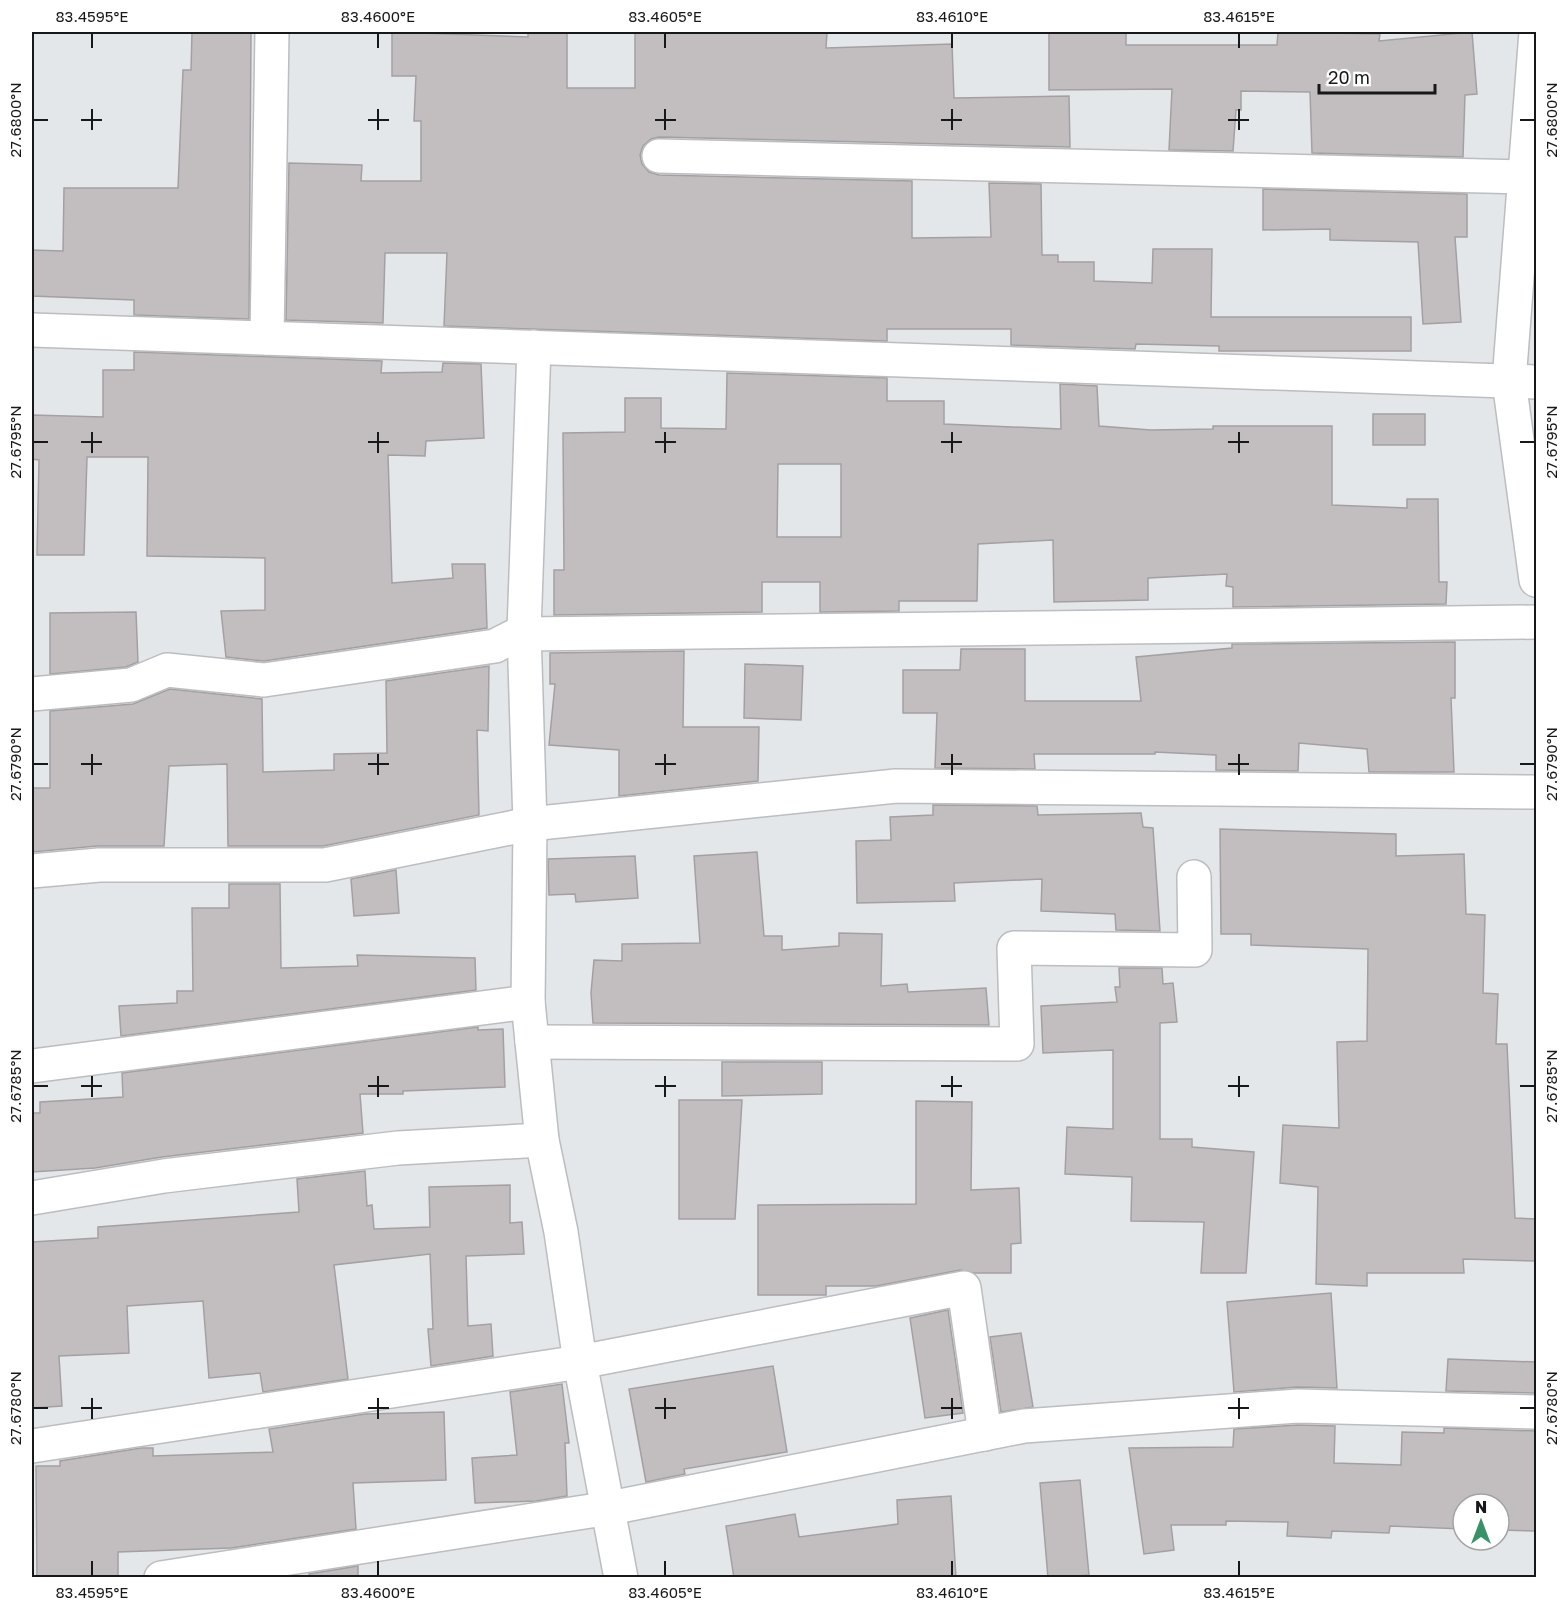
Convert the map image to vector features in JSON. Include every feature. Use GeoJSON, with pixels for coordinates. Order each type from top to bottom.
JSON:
{"type":"FeatureCollection","features":[{"type":"Feature","properties":{"kind":"street"},"geometry":{"type":"LineString","coordinates":[[267,338],[272,32]]}},
{"type":"Feature","properties":{"kind":"street"},"geometry":{"type":"LineString","coordinates":[[1536,32],[1533,120],[1525,177],[1522,382],[1536,580]]}},
{"type":"Feature","properties":{"kind":"street"},"geometry":{"type":"LineString","coordinates":[[659,156],[1525,177]]}},
{"type":"Feature","properties":{"kind":"street"},"geometry":{"type":"LineString","coordinates":[[32,330],[1522,382]]}},
{"type":"Feature","properties":{"kind":"street"},"geometry":{"type":"LineString","coordinates":[[534,347],[524,633],[530,824],[528,1002],[542,1140],[561,1232],[580,1362],[610,1508],[621,1578]]}},
{"type":"Feature","properties":{"kind":"street"},"geometry":{"type":"LineString","coordinates":[[32,694],[131,685],[167,670],[264,680],[495,646],[524,633],[1536,622]]}},
{"type":"Feature","properties":{"kind":"street"},"geometry":{"type":"LineString","coordinates":[[32,871],[99,865],[325,865],[530,824],[896,786],[1536,792]]}},
{"type":"Feature","properties":{"kind":"street"},"geometry":{"type":"LineString","coordinates":[[532,1042],[1017,1044],[1014,948],[1195,950],[1194,877]]}},
{"type":"Feature","properties":{"kind":"street"},"geometry":{"type":"LineString","coordinates":[[32,1066],[528,1002]]}},
{"type":"Feature","properties":{"kind":"street"},"geometry":{"type":"LineString","coordinates":[[32,1198],[164,1176],[398,1148],[542,1140]]}},
{"type":"Feature","properties":{"kind":"street"},"geometry":{"type":"LineString","coordinates":[[32,1446],[580,1362],[964,1288],[984,1434]]}},
{"type":"Feature","properties":{"kind":"street"},"geometry":{"type":"LineString","coordinates":[[161,1578],[610,1508],[1024,1426],[1298,1406],[1536,1412]]}},
{"type":"Feature","properties":{"kind":"building"},"geometry":{"type":"Polygon","coordinates":[[[192,32],[251,32],[249,319],[134,315],[134,300],[32,296],[32,250],[63,251],[64,188],[178,188],[183,70],[191,70],[192,32]]]}},
{"type":"Feature","properties":{"kind":"building"},"geometry":{"type":"Polygon","coordinates":[[[392,32],[528,37],[528,32],[567,32],[567,88],[635,88],[635,32],[827,32],[826,48],[952,44],[954,98],[1069,96],[1070,147],[659,137],[651,139],[643,146],[640,155],[642,164],[649,172],[659,175],[912,181],[912,238],[991,237],[989,183],[1041,184],[1042,255],[1058,255],[1058,262],[1094,262],[1094,281],[1152,283],[1153,249],[1212,249],[1211,317],[1411,317],[1411,351],[1219,351],[1219,346],[1136,344],[1135,349],[1011,345],[1011,329],[887,329],[887,341],[444,326],[447,253],[385,253],[383,323],[286,320],[289,163],[362,165],[361,181],[421,181],[421,121],[414,121],[416,76],[392,76],[392,32]]]}},
{"type":"Feature","properties":{"kind":"building"},"geometry":{"type":"Polygon","coordinates":[[[1049,32],[1126,32],[1126,45],[1277,45],[1278,32],[1380,34],[1379,41],[1472,32],[1477,94],[1465,95],[1463,157],[1312,153],[1310,92],[1241,91],[1241,110],[1236,110],[1233,151],[1169,150],[1172,89],[1049,90],[1049,32]]]}},
{"type":"Feature","properties":{"kind":"building"},"geometry":{"type":"Polygon","coordinates":[[[1263,189],[1467,194],[1467,237],[1455,237],[1461,322],[1423,324],[1418,242],[1330,240],[1330,229],[1263,230],[1263,189]]]}},
{"type":"Feature","properties":{"kind":"building"},"geometry":{"type":"Polygon","coordinates":[[[134,352],[382,361],[381,373],[442,372],[443,363],[481,364],[484,438],[426,441],[425,456],[388,455],[392,583],[453,578],[452,564],[485,564],[487,628],[264,661],[226,657],[221,611],[265,610],[265,558],[147,556],[148,457],[87,457],[84,555],[37,555],[39,460],[32,459],[32,415],[103,417],[103,370],[134,370],[134,352]]]}},
{"type":"Feature","properties":{"kind":"building"},"geometry":{"type":"Polygon","coordinates":[[[727,373],[887,378],[887,401],[944,401],[944,424],[1061,429],[1060,384],[1097,386],[1099,426],[1151,430],[1213,429],[1213,426],[1332,426],[1332,505],[1407,508],[1407,499],[1438,499],[1439,582],[1447,582],[1446,604],[1233,607],[1233,587],[1226,586],[1227,574],[1148,578],[1148,600],[1054,602],[1053,540],[978,544],[977,601],[899,601],[899,611],[820,612],[820,582],[762,582],[762,612],[554,615],[554,570],[564,570],[563,433],[625,432],[625,398],[661,398],[661,428],[726,429],[727,373]],[[778,464],[777,537],[841,537],[841,464],[778,464]]]}},
{"type":"Feature","properties":{"kind":"building"},"geometry":{"type":"Polygon","coordinates":[[[1373,414],[1425,414],[1425,445],[1373,445],[1373,414]]]}},
{"type":"Feature","properties":{"kind":"building"},"geometry":{"type":"Polygon","coordinates":[[[136,612],[138,662],[126,667],[50,674],[50,613],[136,612]]]}},
{"type":"Feature","properties":{"kind":"building"},"geometry":{"type":"Polygon","coordinates":[[[1455,642],[1455,698],[1451,698],[1454,772],[1369,772],[1367,749],[1299,743],[1298,771],[1216,770],[1216,755],[1155,752],[1155,754],[1034,754],[1035,769],[935,768],[937,713],[903,713],[903,670],[960,670],[961,649],[1025,649],[1025,701],[1141,701],[1136,657],[1232,648],[1232,644],[1455,642]]]}},
{"type":"Feature","properties":{"kind":"building"},"geometry":{"type":"Polygon","coordinates":[[[684,651],[683,727],[759,727],[758,781],[619,796],[619,750],[549,745],[555,684],[550,684],[550,653],[684,651]]]}},
{"type":"Feature","properties":{"kind":"building"},"geometry":{"type":"Polygon","coordinates":[[[745,664],[803,666],[801,720],[744,718],[745,664]]]}},
{"type":"Feature","properties":{"kind":"building"},"geometry":{"type":"Polygon","coordinates":[[[489,666],[488,731],[477,730],[479,815],[323,846],[228,846],[227,764],[169,766],[164,846],[97,846],[32,852],[32,788],[50,788],[50,711],[133,704],[170,689],[262,699],[263,772],[334,770],[334,754],[387,753],[386,681],[489,666]]]}},
{"type":"Feature","properties":{"kind":"building"},"geometry":{"type":"Polygon","coordinates":[[[933,805],[1037,806],[1038,815],[1141,813],[1143,827],[1153,828],[1160,931],[1116,930],[1115,914],[1041,911],[1042,879],[954,883],[955,901],[857,903],[856,841],[891,840],[890,817],[933,815],[933,805]]]}},
{"type":"Feature","properties":{"kind":"building"},"geometry":{"type":"Polygon","coordinates":[[[1220,829],[1396,834],[1396,856],[1464,854],[1466,914],[1485,915],[1483,993],[1498,994],[1496,1044],[1507,1044],[1515,1218],[1536,1219],[1536,1261],[1463,1259],[1464,1273],[1367,1273],[1367,1286],[1316,1284],[1318,1187],[1280,1183],[1283,1125],[1339,1128],[1337,1042],[1367,1041],[1368,949],[1251,945],[1251,934],[1221,934],[1220,829]]]}},
{"type":"Feature","properties":{"kind":"building"},"geometry":{"type":"Polygon","coordinates":[[[757,852],[764,936],[782,936],[782,950],[839,946],[839,933],[882,934],[881,986],[907,984],[908,992],[986,988],[989,1025],[593,1023],[591,993],[594,960],[622,961],[622,944],[700,943],[694,856],[757,852]]]}},
{"type":"Feature","properties":{"kind":"building"},"geometry":{"type":"Polygon","coordinates":[[[635,856],[638,898],[576,902],[575,894],[549,895],[548,859],[635,856]]]}},
{"type":"Feature","properties":{"kind":"building"},"geometry":{"type":"Polygon","coordinates":[[[396,870],[399,913],[354,916],[351,879],[396,870]]]}},
{"type":"Feature","properties":{"kind":"building"},"geometry":{"type":"Polygon","coordinates":[[[229,884],[280,884],[281,968],[358,966],[357,955],[475,958],[476,990],[121,1036],[119,1006],[177,1003],[177,991],[193,991],[192,908],[229,908],[229,884]]]}},
{"type":"Feature","properties":{"kind":"building"},"geometry":{"type":"Polygon","coordinates":[[[1119,968],[1162,968],[1163,984],[1173,983],[1177,1022],[1160,1023],[1160,1139],[1192,1139],[1192,1147],[1254,1152],[1246,1273],[1201,1273],[1204,1222],[1131,1221],[1132,1177],[1065,1174],[1067,1127],[1113,1129],[1113,1050],[1043,1053],[1041,1006],[1117,1002],[1115,987],[1120,987],[1119,968]]]}},
{"type":"Feature","properties":{"kind":"building"},"geometry":{"type":"Polygon","coordinates":[[[478,1027],[478,1030],[503,1029],[505,1087],[403,1091],[403,1094],[360,1094],[363,1133],[162,1157],[95,1168],[32,1172],[32,1113],[40,1113],[40,1102],[123,1097],[122,1073],[478,1027]]]}},
{"type":"Feature","properties":{"kind":"building"},"geometry":{"type":"Polygon","coordinates":[[[722,1062],[822,1062],[822,1094],[722,1096],[722,1062]]]}},
{"type":"Feature","properties":{"kind":"building"},"geometry":{"type":"Polygon","coordinates":[[[679,1100],[742,1100],[735,1219],[679,1219],[679,1100]]]}},
{"type":"Feature","properties":{"kind":"building"},"geometry":{"type":"Polygon","coordinates":[[[916,1101],[972,1102],[971,1190],[1019,1188],[1021,1243],[1011,1244],[1011,1273],[974,1273],[960,1270],[876,1286],[826,1286],[826,1295],[758,1295],[758,1205],[916,1204],[916,1101]]]}},
{"type":"Feature","properties":{"kind":"building"},"geometry":{"type":"Polygon","coordinates":[[[365,1171],[367,1206],[372,1205],[374,1229],[430,1227],[429,1187],[510,1185],[510,1223],[522,1222],[524,1254],[466,1256],[468,1326],[491,1324],[493,1356],[431,1366],[428,1329],[433,1329],[430,1254],[334,1265],[348,1379],[263,1392],[260,1373],[209,1378],[203,1301],[127,1306],[129,1353],[59,1356],[62,1406],[32,1408],[32,1242],[98,1238],[98,1227],[299,1212],[297,1179],[365,1171]]]}},
{"type":"Feature","properties":{"kind":"building"},"geometry":{"type":"Polygon","coordinates":[[[1331,1293],[1337,1388],[1297,1387],[1234,1392],[1227,1302],[1331,1293]]]}},
{"type":"Feature","properties":{"kind":"building"},"geometry":{"type":"Polygon","coordinates":[[[948,1310],[963,1413],[925,1418],[910,1318],[948,1310]]]}},
{"type":"Feature","properties":{"kind":"building"},"geometry":{"type":"Polygon","coordinates":[[[1021,1333],[1033,1407],[1001,1412],[990,1337],[1021,1333]]]}},
{"type":"Feature","properties":{"kind":"building"},"geometry":{"type":"Polygon","coordinates":[[[1448,1359],[1536,1362],[1536,1393],[1446,1391],[1448,1359]]]}},
{"type":"Feature","properties":{"kind":"building"},"geometry":{"type":"Polygon","coordinates":[[[773,1366],[787,1452],[684,1469],[685,1474],[646,1482],[629,1389],[773,1366]]]}},
{"type":"Feature","properties":{"kind":"building"},"geometry":{"type":"Polygon","coordinates":[[[562,1384],[569,1443],[565,1443],[567,1496],[536,1501],[475,1503],[472,1458],[517,1455],[510,1392],[562,1384]]]}},
{"type":"Feature","properties":{"kind":"building"},"geometry":{"type":"Polygon","coordinates":[[[444,1412],[446,1480],[353,1483],[356,1529],[231,1548],[118,1552],[118,1578],[37,1578],[36,1466],[60,1466],[60,1461],[141,1448],[153,1448],[153,1456],[273,1452],[269,1429],[365,1414],[444,1412]]]}},
{"type":"Feature","properties":{"kind":"building"},"geometry":{"type":"Polygon","coordinates":[[[1298,1425],[1335,1426],[1334,1463],[1401,1465],[1402,1432],[1444,1433],[1444,1428],[1536,1431],[1536,1531],[1511,1530],[1511,1492],[1451,1492],[1451,1529],[1390,1526],[1389,1533],[1332,1531],[1331,1538],[1287,1536],[1288,1522],[1226,1521],[1226,1525],[1171,1525],[1174,1550],[1144,1554],[1129,1448],[1233,1447],[1234,1429],[1298,1425]]]}},
{"type":"Feature","properties":{"kind":"building"},"geometry":{"type":"Polygon","coordinates":[[[1080,1480],[1089,1575],[1048,1578],[1040,1483],[1080,1480]]]}},
{"type":"Feature","properties":{"kind":"building"},"geometry":{"type":"Polygon","coordinates":[[[951,1496],[956,1578],[734,1578],[726,1526],[795,1514],[799,1537],[898,1524],[897,1500],[951,1496]]]}},
{"type":"Feature","properties":{"kind":"building"},"geometry":{"type":"Polygon","coordinates":[[[358,1566],[358,1578],[309,1578],[309,1574],[358,1566]]]}}]}
